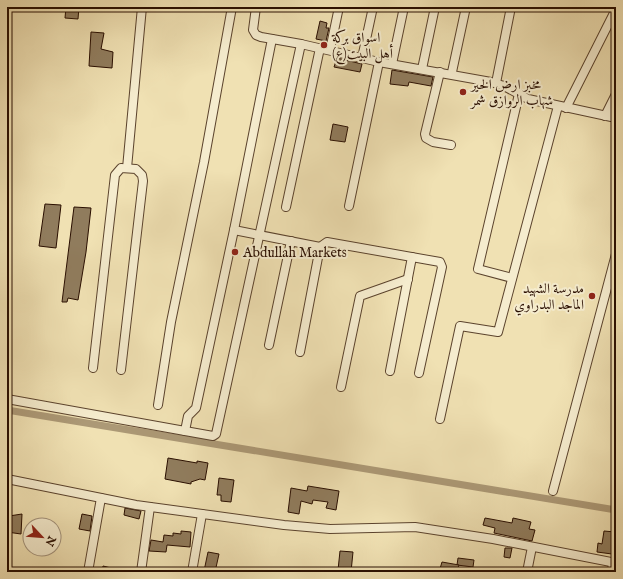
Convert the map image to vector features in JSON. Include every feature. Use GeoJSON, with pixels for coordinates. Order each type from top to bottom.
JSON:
{"type":"FeatureCollection","features":[{"type":"Feature","properties":{"kind":"street"},"geometry":{"type":"LineString","coordinates":[[128,168],[142,7]]}},
{"type":"Feature","properties":{"kind":"street"},"geometry":{"type":"LineString","coordinates":[[158,405],[170,322],[204,162],[232,7]]}},
{"type":"Feature","properties":{"kind":"street"},"geometry":{"type":"LineString","coordinates":[[256,7],[253,30],[256,35],[330,50],[378,62],[496,83],[528,99],[616,118]]}},
{"type":"Feature","properties":{"kind":"street"},"geometry":{"type":"LineString","coordinates":[[330,50],[339,7]]}},
{"type":"Feature","properties":{"kind":"street"},"geometry":{"type":"LineString","coordinates":[[362,58],[372,7]]}},
{"type":"Feature","properties":{"kind":"street"},"geometry":{"type":"LineString","coordinates":[[392,64],[404,7]]}},
{"type":"Feature","properties":{"kind":"street"},"geometry":{"type":"LineString","coordinates":[[422,69],[435,7]]}},
{"type":"Feature","properties":{"kind":"street"},"geometry":{"type":"LineString","coordinates":[[452,72],[466,7]]}},
{"type":"Feature","properties":{"kind":"street"},"geometry":{"type":"LineString","coordinates":[[496,83],[511,7]]}},
{"type":"Feature","properties":{"kind":"street"},"geometry":{"type":"LineString","coordinates":[[440,419],[460,326],[498,332],[512,278],[562,107],[616,9]]}},
{"type":"Feature","properties":{"kind":"street"},"geometry":{"type":"LineString","coordinates":[[185,431],[188,416],[196,408],[234,230],[272,39]]}},
{"type":"Feature","properties":{"kind":"street"},"geometry":{"type":"LineString","coordinates":[[7,399],[213,436],[218,430],[301,44]]}},
{"type":"Feature","properties":{"kind":"street"},"geometry":{"type":"LineString","coordinates":[[286,207],[320,48]]}},
{"type":"Feature","properties":{"kind":"street"},"geometry":{"type":"LineString","coordinates":[[349,206],[378,62]]}},
{"type":"Feature","properties":{"kind":"street"},"geometry":{"type":"LineString","coordinates":[[440,72],[425,134],[426,138],[433,142],[451,145]]}},
{"type":"Feature","properties":{"kind":"street"},"geometry":{"type":"LineString","coordinates":[[512,278],[478,269],[519,94]]}},
{"type":"Feature","properties":{"kind":"street"},"geometry":{"type":"LineString","coordinates":[[605,116],[616,94]]}},
{"type":"Feature","properties":{"kind":"street"},"geometry":{"type":"LineString","coordinates":[[93,368],[114,182],[118,171],[121,168],[128,168],[136,169],[140,172],[143,181],[121,370]]}},
{"type":"Feature","properties":{"kind":"street"},"geometry":{"type":"LineString","coordinates":[[234,230],[320,247]]}},
{"type":"Feature","properties":{"kind":"street"},"geometry":{"type":"LineString","coordinates":[[269,345],[291,241]]}},
{"type":"Feature","properties":{"kind":"street"},"geometry":{"type":"LineString","coordinates":[[300,352],[320,247],[327,242],[437,261],[440,262],[442,267],[419,373]]}},
{"type":"Feature","properties":{"kind":"street"},"geometry":{"type":"LineString","coordinates":[[553,491],[616,254]]}},
{"type":"Feature","properties":{"kind":"street"},"geometry":{"type":"LineString","coordinates":[[390,371],[412,257]]}},
{"type":"Feature","properties":{"kind":"street"},"geometry":{"type":"LineString","coordinates":[[341,387],[360,296],[408,279]]}},
{"type":"Feature","properties":{"kind":"street"},"geometry":{"type":"LineString","coordinates":[[7,479],[150,507],[202,514],[330,529],[415,528],[614,562],[612,572]]}},
{"type":"Feature","properties":{"kind":"street"},"geometry":{"type":"LineString","coordinates":[[88,572],[101,498]]}},
{"type":"Feature","properties":{"kind":"street"},"geometry":{"type":"LineString","coordinates":[[141,572],[150,507]]}},
{"type":"Feature","properties":{"kind":"street"},"geometry":{"type":"LineString","coordinates":[[192,572],[202,514]]}},
{"type":"Feature","properties":{"kind":"street"},"geometry":{"type":"LineString","coordinates":[[527,572],[532,547]]}},
{"type":"Feature","properties":{"kind":"building"},"geometry":{"type":"Polygon","coordinates":[[[66,7],[79,7],[78,19],[65,18],[66,7]]]}},
{"type":"Feature","properties":{"kind":"building"},"geometry":{"type":"Polygon","coordinates":[[[320,21],[327,23],[326,28],[329,28],[326,41],[316,39],[320,21]]]}},
{"type":"Feature","properties":{"kind":"building"},"geometry":{"type":"Polygon","coordinates":[[[91,32],[104,33],[101,49],[113,52],[112,68],[89,66],[91,32]]]}},
{"type":"Feature","properties":{"kind":"building"},"geometry":{"type":"Polygon","coordinates":[[[337,58],[362,64],[360,72],[334,67],[337,58]]]}},
{"type":"Feature","properties":{"kind":"building"},"geometry":{"type":"Polygon","coordinates":[[[392,70],[433,77],[431,86],[409,82],[408,86],[390,84],[392,70]]]}},
{"type":"Feature","properties":{"kind":"building"},"geometry":{"type":"Polygon","coordinates":[[[333,124],[348,127],[345,142],[330,140],[333,124]]]}},
{"type":"Feature","properties":{"kind":"building"},"geometry":{"type":"Polygon","coordinates":[[[45,204],[61,205],[56,248],[39,246],[45,204]]]}},
{"type":"Feature","properties":{"kind":"building"},"geometry":{"type":"Polygon","coordinates":[[[74,207],[91,208],[86,252],[78,300],[68,298],[67,302],[62,302],[74,207]]]}},
{"type":"Feature","properties":{"kind":"building"},"geometry":{"type":"Polygon","coordinates":[[[168,458],[197,463],[197,461],[208,463],[205,480],[200,479],[191,482],[191,484],[165,479],[168,458]]]}},
{"type":"Feature","properties":{"kind":"building"},"geometry":{"type":"Polygon","coordinates":[[[219,478],[234,480],[231,502],[221,501],[221,495],[217,495],[219,478]]]}},
{"type":"Feature","properties":{"kind":"building"},"geometry":{"type":"Polygon","coordinates":[[[308,486],[339,491],[336,510],[326,508],[328,502],[313,500],[312,504],[301,501],[299,514],[288,512],[291,488],[307,491],[308,486]]]}},
{"type":"Feature","properties":{"kind":"building"},"geometry":{"type":"Polygon","coordinates":[[[125,508],[141,511],[139,519],[124,515],[125,508]]]}},
{"type":"Feature","properties":{"kind":"building"},"geometry":{"type":"Polygon","coordinates":[[[22,514],[21,534],[7,532],[7,520],[9,520],[9,516],[22,514]]]}},
{"type":"Feature","properties":{"kind":"building"},"geometry":{"type":"Polygon","coordinates":[[[82,514],[92,516],[90,531],[79,529],[82,514]]]}},
{"type":"Feature","properties":{"kind":"building"},"geometry":{"type":"Polygon","coordinates":[[[485,518],[512,523],[513,518],[531,522],[529,529],[535,530],[532,541],[494,533],[495,528],[483,525],[485,518]]]}},
{"type":"Feature","properties":{"kind":"building"},"geometry":{"type":"Polygon","coordinates":[[[181,531],[191,532],[190,547],[167,545],[166,552],[149,551],[151,540],[163,542],[164,535],[173,536],[173,533],[181,534],[181,531]]]}},
{"type":"Feature","properties":{"kind":"building"},"geometry":{"type":"Polygon","coordinates":[[[604,531],[615,532],[612,554],[597,552],[598,543],[602,544],[604,531]]]}},
{"type":"Feature","properties":{"kind":"building"},"geometry":{"type":"Polygon","coordinates":[[[505,548],[512,548],[510,558],[504,557],[505,548]]]}},
{"type":"Feature","properties":{"kind":"building"},"geometry":{"type":"Polygon","coordinates":[[[340,551],[353,552],[351,572],[338,570],[340,551]]]}},
{"type":"Feature","properties":{"kind":"building"},"geometry":{"type":"Polygon","coordinates":[[[208,552],[219,554],[215,572],[204,571],[208,552]]]}},
{"type":"Feature","properties":{"kind":"building"},"geometry":{"type":"Polygon","coordinates":[[[458,558],[474,560],[473,567],[457,565],[458,558]]]}},
{"type":"Feature","properties":{"kind":"building"},"geometry":{"type":"Polygon","coordinates":[[[442,562],[459,565],[457,572],[439,572],[442,562]]]}},
{"type":"Feature","properties":{"kind":"building"},"geometry":{"type":"Polygon","coordinates":[[[103,566],[119,570],[119,572],[102,572],[103,566]]]}},
{"type":"Feature","properties":{"kind":"waterway"},"geometry":{"type":"LineString","coordinates":[[7,410],[616,510]]}},
{"type":"Feature","properties":{"kind":"place","name":"اسواق بركة أهل البيت(ع)"},"geometry":{"type":"Point","coordinates":[324,45]}},
{"type":"Feature","properties":{"kind":"place","name":"مخبز ارض الخير شهاب الروازق شمر"},"geometry":{"type":"Point","coordinates":[463,92]}},
{"type":"Feature","properties":{"kind":"place","name":"Abdullah Markets"},"geometry":{"type":"Point","coordinates":[235,252]}},
{"type":"Feature","properties":{"kind":"place","name":"مدرسة الشهيد الماجد البدراوي"},"geometry":{"type":"Point","coordinates":[592,296]}}]}
